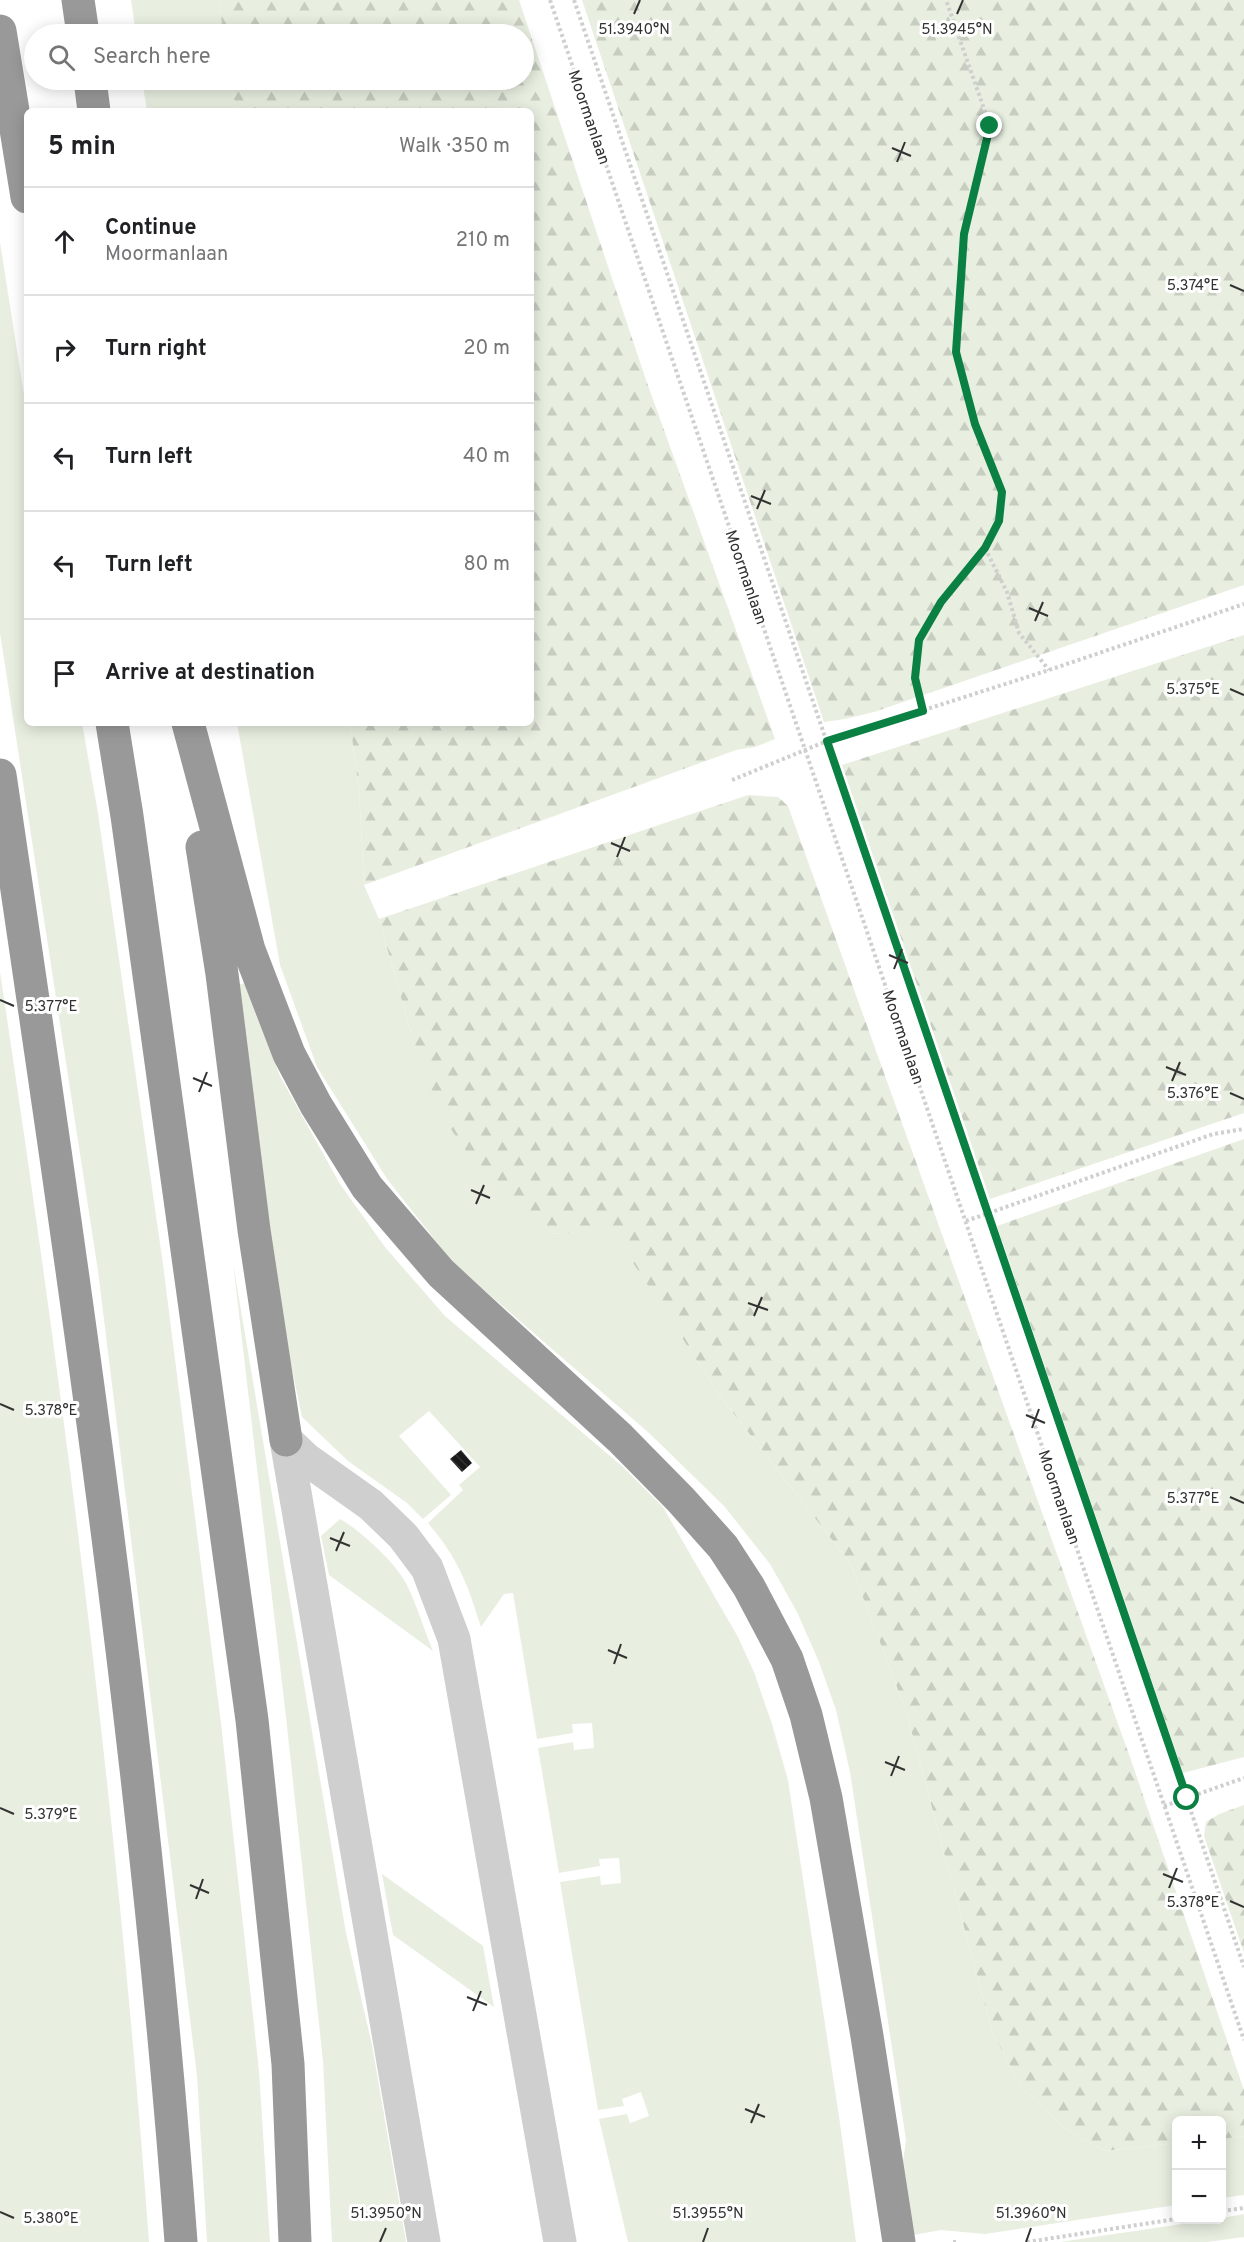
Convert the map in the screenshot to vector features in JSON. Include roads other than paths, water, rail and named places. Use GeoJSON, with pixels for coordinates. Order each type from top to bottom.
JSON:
{"type":"FeatureCollection","features":[{"type":"Feature","properties":{"kind":"highway"},"geometry":{"type":"LineString","coordinates":[[78,0],[82,24]]}},
{"type":"Feature","properties":{"kind":"highway"},"geometry":{"type":"LineString","coordinates":[[0,31],[24,179]]}},
{"type":"Feature","properties":{"kind":"highway"},"geometry":{"type":"LineString","coordinates":[[91,90],[94,108]]}},
{"type":"Feature","properties":{"kind":"highway"},"geometry":{"type":"LineString","coordinates":[[113,726],[128,816],[252,1720],[288,2064],[295,2242]]}},
{"type":"Feature","properties":{"kind":"highway"},"geometry":{"type":"LineString","coordinates":[[183,726],[222,974],[254,1230],[285,1440]]}},
{"type":"Feature","properties":{"kind":"highway"},"geometry":{"type":"LineString","coordinates":[[189,726],[249,950],[289,1054],[316,1105],[367,1187],[441,1273],[620,1438],[723,1547],[749,1587],[787,1659],[806,1715],[826,1798],[867,2036],[899,2242]]}},
{"type":"Feature","properties":{"kind":"highway"},"geometry":{"type":"LineString","coordinates":[[0,775],[75,1281],[132,1729],[169,2077],[180,2242]]}},
{"type":"Feature","properties":{"kind":"lane"},"geometry":{"type":"LineString","coordinates":[[285,1440],[424,2242]]}},
{"type":"Feature","properties":{"kind":"lane"},"geometry":{"type":"LineString","coordinates":[[285,1440],[306,1459],[371,1505],[403,1536],[427,1568],[454,1639],[560,2242]]}}]}
